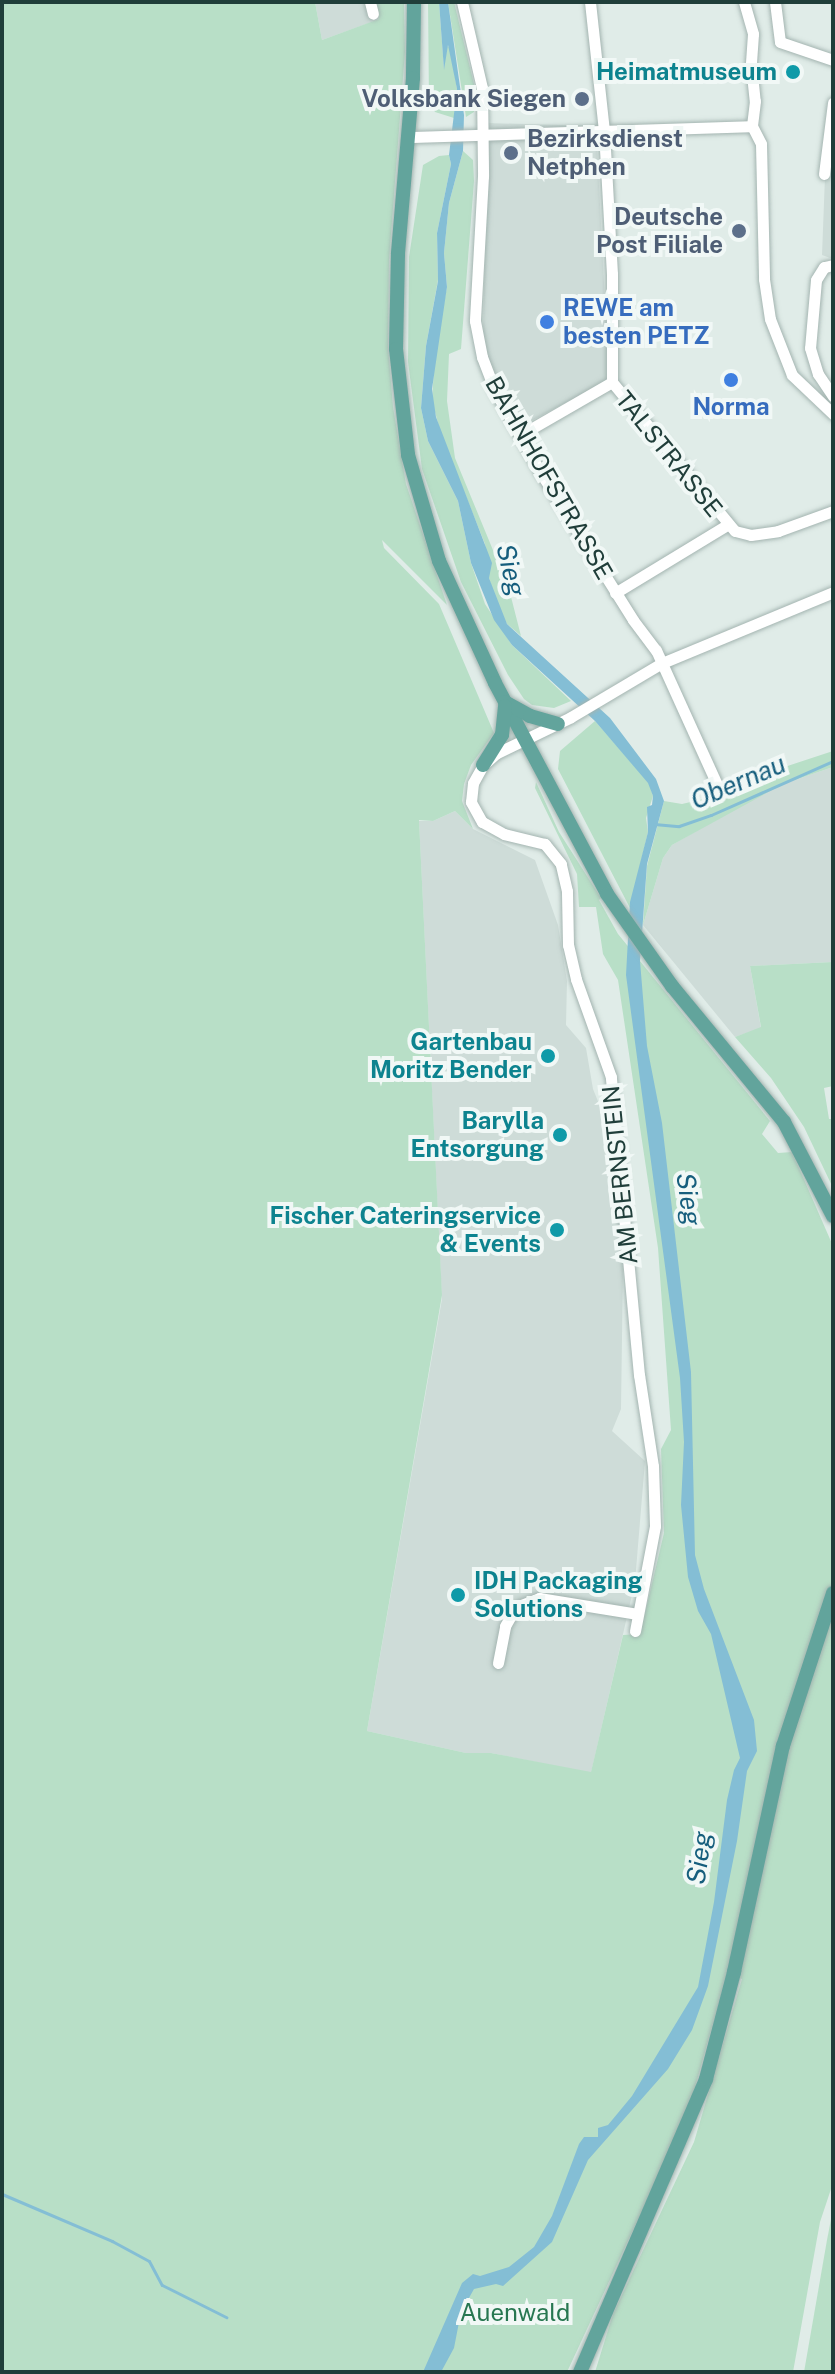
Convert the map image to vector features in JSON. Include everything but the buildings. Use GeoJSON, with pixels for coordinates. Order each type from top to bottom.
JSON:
{"type":"FeatureCollection","features":[{"type":"Feature","properties":{"kind":"main road"},"geometry":{"type":"LineString","coordinates":[[414,2],[410,137],[396,302],[404,432],[417,492],[439,561],[505,701],[607,894],[672,986],[784,1122],[833,1216]]}},
{"type":"Feature","properties":{"kind":"main road"},"geometry":{"type":"LineString","coordinates":[[505,701],[530,716],[564,720]]}},
{"type":"Feature","properties":{"kind":"main road"},"geometry":{"type":"LineString","coordinates":[[483,765],[502,735],[505,701]]}},
{"type":"Feature","properties":{"kind":"main road"},"geometry":{"type":"LineString","coordinates":[[580,2372],[706,2079],[734,1972],[783,1746],[833,1593]]}},
{"type":"Feature","properties":{"kind":"street","name":"BAHNHOFSTRASSE"},"geometry":{"type":"LineString","coordinates":[[462,2],[482,88],[476,135],[483,176],[475,321],[482,357],[494,389],[522,434],[539,470],[662,663],[720,791]]}},
{"type":"Feature","properties":{"kind":"street","name":"TALSTRASSE"},"geometry":{"type":"LineString","coordinates":[[590,2],[604,131],[612,274],[612,382],[727,525],[751,535],[778,531],[833,511]]}},
{"type":"Feature","properties":{"kind":"street"},"geometry":{"type":"LineString","coordinates":[[744,2],[753,34],[751,65],[755,101],[752,126],[761,144],[764,279],[770,319],[792,375],[833,414]]}},
{"type":"Feature","properties":{"kind":"street"},"geometry":{"type":"LineString","coordinates":[[775,2],[780,42],[833,60]]}},
{"type":"Feature","properties":{"kind":"street"},"geometry":{"type":"LineString","coordinates":[[824,174],[833,103]]}},
{"type":"Feature","properties":{"kind":"street"},"geometry":{"type":"LineString","coordinates":[[410,137],[752,126]]}},
{"type":"Feature","properties":{"kind":"street"},"geometry":{"type":"LineString","coordinates":[[833,265],[824,267],[816,280],[810,348],[818,374],[833,396]]}},
{"type":"Feature","properties":{"kind":"street","name":"TALSTRASSE"},"geometry":{"type":"LineString","coordinates":[[522,434],[612,382]]}},
{"type":"Feature","properties":{"kind":"street","name":"TALSTRASSE"},"geometry":{"type":"LineString","coordinates":[[615,593],[727,525]]}},
{"type":"Feature","properties":{"kind":"street"},"geometry":{"type":"LineString","coordinates":[[483,765],[662,663],[833,592]]}},
{"type":"Feature","properties":{"kind":"street","name":"AM BERNSTEIN"},"geometry":{"type":"LineString","coordinates":[[483,765],[473,783],[471,802],[482,822],[504,834],[545,844],[561,864],[571,956],[611,1077],[639,1375],[653,1466],[655,1526],[635,1631]]}},
{"type":"Feature","properties":{"kind":"street"},"geometry":{"type":"LineString","coordinates":[[498,1663],[505,1626],[516,1607],[539,1598],[638,1614]]}},
{"type":"Feature","properties":{"kind":"shaded area"},"geometry":{"type":"Polygon","coordinates":[[[315,2],[376,2],[380,19],[322,40],[315,2]]]}},
{"type":"Feature","properties":{"kind":"shaded area"},"geometry":{"type":"Polygon","coordinates":[[[487,123],[596,126],[609,380],[525,424],[494,374],[483,341],[487,123]]]}},
{"type":"Feature","properties":{"kind":"shaded area"},"geometry":{"type":"Polygon","coordinates":[[[825,176],[833,176],[833,259],[822,255],[825,176]]]}},
{"type":"Feature","properties":{"kind":"shaded area"},"geometry":{"type":"Polygon","coordinates":[[[833,767],[833,962],[750,966],[761,1028],[735,1037],[643,925],[663,858],[672,845],[747,802],[783,784],[833,767]]]}},
{"type":"Feature","properties":{"kind":"shaded area"},"geometry":{"type":"Polygon","coordinates":[[[455,811],[473,829],[535,860],[558,925],[567,981],[566,1025],[586,1048],[593,1089],[612,1136],[623,1267],[621,1409],[612,1431],[645,1461],[635,1582],[591,1773],[491,1753],[466,1753],[367,1731],[442,1299],[419,821],[433,821],[455,811]]]}},
{"type":"Feature","properties":{"kind":"green space","name":"Auenwald"},"geometry":{"type":"Polygon","coordinates":[[[2,2],[315,2],[322,40],[379,19],[376,2],[404,2],[405,52],[389,260],[388,346],[393,407],[406,484],[447,605],[382,540],[384,548],[439,604],[494,733],[471,765],[464,784],[462,801],[473,829],[455,811],[433,821],[419,820],[442,1295],[367,1731],[466,1753],[491,1753],[591,1772],[623,1635],[640,1634],[664,1533],[661,1449],[671,1430],[658,1248],[618,980],[603,954],[596,907],[579,907],[577,874],[535,788],[536,782],[559,832],[601,898],[599,900],[618,934],[770,1121],[762,1134],[778,1153],[792,1152],[833,1246],[833,2183],[820,2222],[793,2372],[595,2372],[613,2314],[694,2142],[742,1979],[727,1974],[688,2112],[567,2372],[2,2372],[2,2]]]}},
{"type":"Feature","properties":{"kind":"green space"},"geometry":{"type":"Polygon","coordinates":[[[428,2],[439,2],[444,69],[446,46],[450,47],[457,89],[454,118],[435,112],[429,102],[428,2]]]}},
{"type":"Feature","properties":{"kind":"green space"},"geometry":{"type":"Polygon","coordinates":[[[448,2],[454,2],[474,84],[474,112],[466,117],[448,2]]]}},
{"type":"Feature","properties":{"kind":"green space"},"geometry":{"type":"Polygon","coordinates":[[[463,151],[473,160],[474,181],[461,349],[449,354],[447,401],[455,458],[509,589],[521,636],[507,624],[499,611],[489,578],[485,544],[441,434],[432,401],[435,351],[447,287],[444,253],[449,203],[463,151]]]}},
{"type":"Feature","properties":{"kind":"green space"},"geometry":{"type":"Polygon","coordinates":[[[449,155],[451,164],[437,233],[438,280],[426,346],[421,408],[428,441],[458,501],[471,563],[485,604],[512,645],[571,701],[554,708],[532,705],[524,699],[508,675],[461,582],[422,469],[408,362],[409,257],[423,165],[439,156],[449,155]]]}},
{"type":"Feature","properties":{"kind":"green space"},"geometry":{"type":"Polygon","coordinates":[[[595,721],[649,783],[653,796],[646,818],[648,832],[630,908],[558,769],[560,751],[595,721]]]}},
{"type":"Feature","properties":{"kind":"green space"},"geometry":{"type":"Polygon","coordinates":[[[833,751],[833,767],[783,784],[672,845],[663,858],[643,925],[647,866],[664,801],[682,804],[712,797],[751,778],[833,751]]]}},
{"type":"Feature","properties":{"kind":"green space"},"geometry":{"type":"Polygon","coordinates":[[[833,962],[833,1086],[824,1088],[829,1119],[833,1119],[833,1188],[804,1127],[771,1078],[735,1037],[761,1027],[750,966],[833,962]]]}},
{"type":"Feature","properties":{"kind":"green space"},"geometry":{"type":"Polygon","coordinates":[[[833,2209],[833,2372],[804,2372],[827,2240],[833,2209]]]}},
{"type":"Feature","properties":{"kind":"water"},"geometry":{"type":"Polygon","coordinates":[[[439,2],[448,2],[464,115],[463,151],[449,203],[444,253],[447,287],[432,389],[436,417],[492,563],[489,578],[507,624],[610,718],[656,779],[664,801],[647,864],[640,961],[647,1046],[662,1123],[691,1372],[695,1555],[704,1589],[754,1720],[757,1751],[747,1771],[737,1841],[708,1986],[692,2030],[668,2069],[588,2160],[552,2242],[503,2286],[496,2284],[474,2289],[461,2312],[454,2348],[441,2372],[423,2372],[462,2283],[473,2274],[480,2276],[509,2267],[534,2247],[552,2216],[579,2144],[584,2137],[598,2137],[598,2128],[608,2125],[632,2096],[698,1987],[714,1902],[727,1800],[740,1758],[711,1634],[698,1611],[688,1577],[681,1505],[684,1442],[680,1378],[626,975],[630,902],[648,832],[647,807],[652,805],[653,796],[648,783],[595,721],[512,645],[494,620],[471,563],[458,501],[428,441],[421,408],[426,346],[438,281],[437,233],[451,164],[449,155],[457,89],[448,45],[444,70],[439,2]]]}},
{"type":"Feature","properties":{"kind":"waterway","name":"Obernau"},"geometry":{"type":"LineString","coordinates":[[654,824],[679,826],[711,815],[833,761]]}},
{"type":"Feature","properties":{"kind":"waterway"},"geometry":{"type":"LineString","coordinates":[[2,2194],[112,2241],[149,2261],[162,2285],[226,2317]]}},
{"type":"Feature","properties":{"kind":"place","name":"Heimatmuseum"},"geometry":{"type":"Point","coordinates":[793,72]}},
{"type":"Feature","properties":{"kind":"place","name":"Volksbank Siegen"},"geometry":{"type":"Point","coordinates":[582,99]}},
{"type":"Feature","properties":{"kind":"place","name":"Bezirksdienst Netphen"},"geometry":{"type":"Point","coordinates":[511,153]}},
{"type":"Feature","properties":{"kind":"place","name":"Deutsche Post Filiale"},"geometry":{"type":"Point","coordinates":[739,231]}},
{"type":"Feature","properties":{"kind":"place","name":"REWE am besten PETZ"},"geometry":{"type":"Point","coordinates":[547,322]}},
{"type":"Feature","properties":{"kind":"place","name":"Norma"},"geometry":{"type":"Point","coordinates":[731,380]}},
{"type":"Feature","properties":{"kind":"place","name":"Gartenbau Moritz Bender"},"geometry":{"type":"Point","coordinates":[548,1056]}},
{"type":"Feature","properties":{"kind":"place","name":"Barylla Entsorgung"},"geometry":{"type":"Point","coordinates":[560,1135]}},
{"type":"Feature","properties":{"kind":"place","name":"Fischer Cateringservice & Events"},"geometry":{"type":"Point","coordinates":[557,1230]}},
{"type":"Feature","properties":{"kind":"place","name":"IDH Packaging Solutions"},"geometry":{"type":"Point","coordinates":[458,1595]}},
{"type":"Feature","properties":{"kind":"water label","name":"Sieg"},"geometry":{"type":"Point","coordinates":[511,570]}},
{"type":"Feature","properties":{"kind":"water label","name":"Sieg"},"geometry":{"type":"Point","coordinates":[689,1199]}},
{"type":"Feature","properties":{"kind":"water label","name":"Sieg"},"geometry":{"type":"Point","coordinates":[699,1858]}}]}
